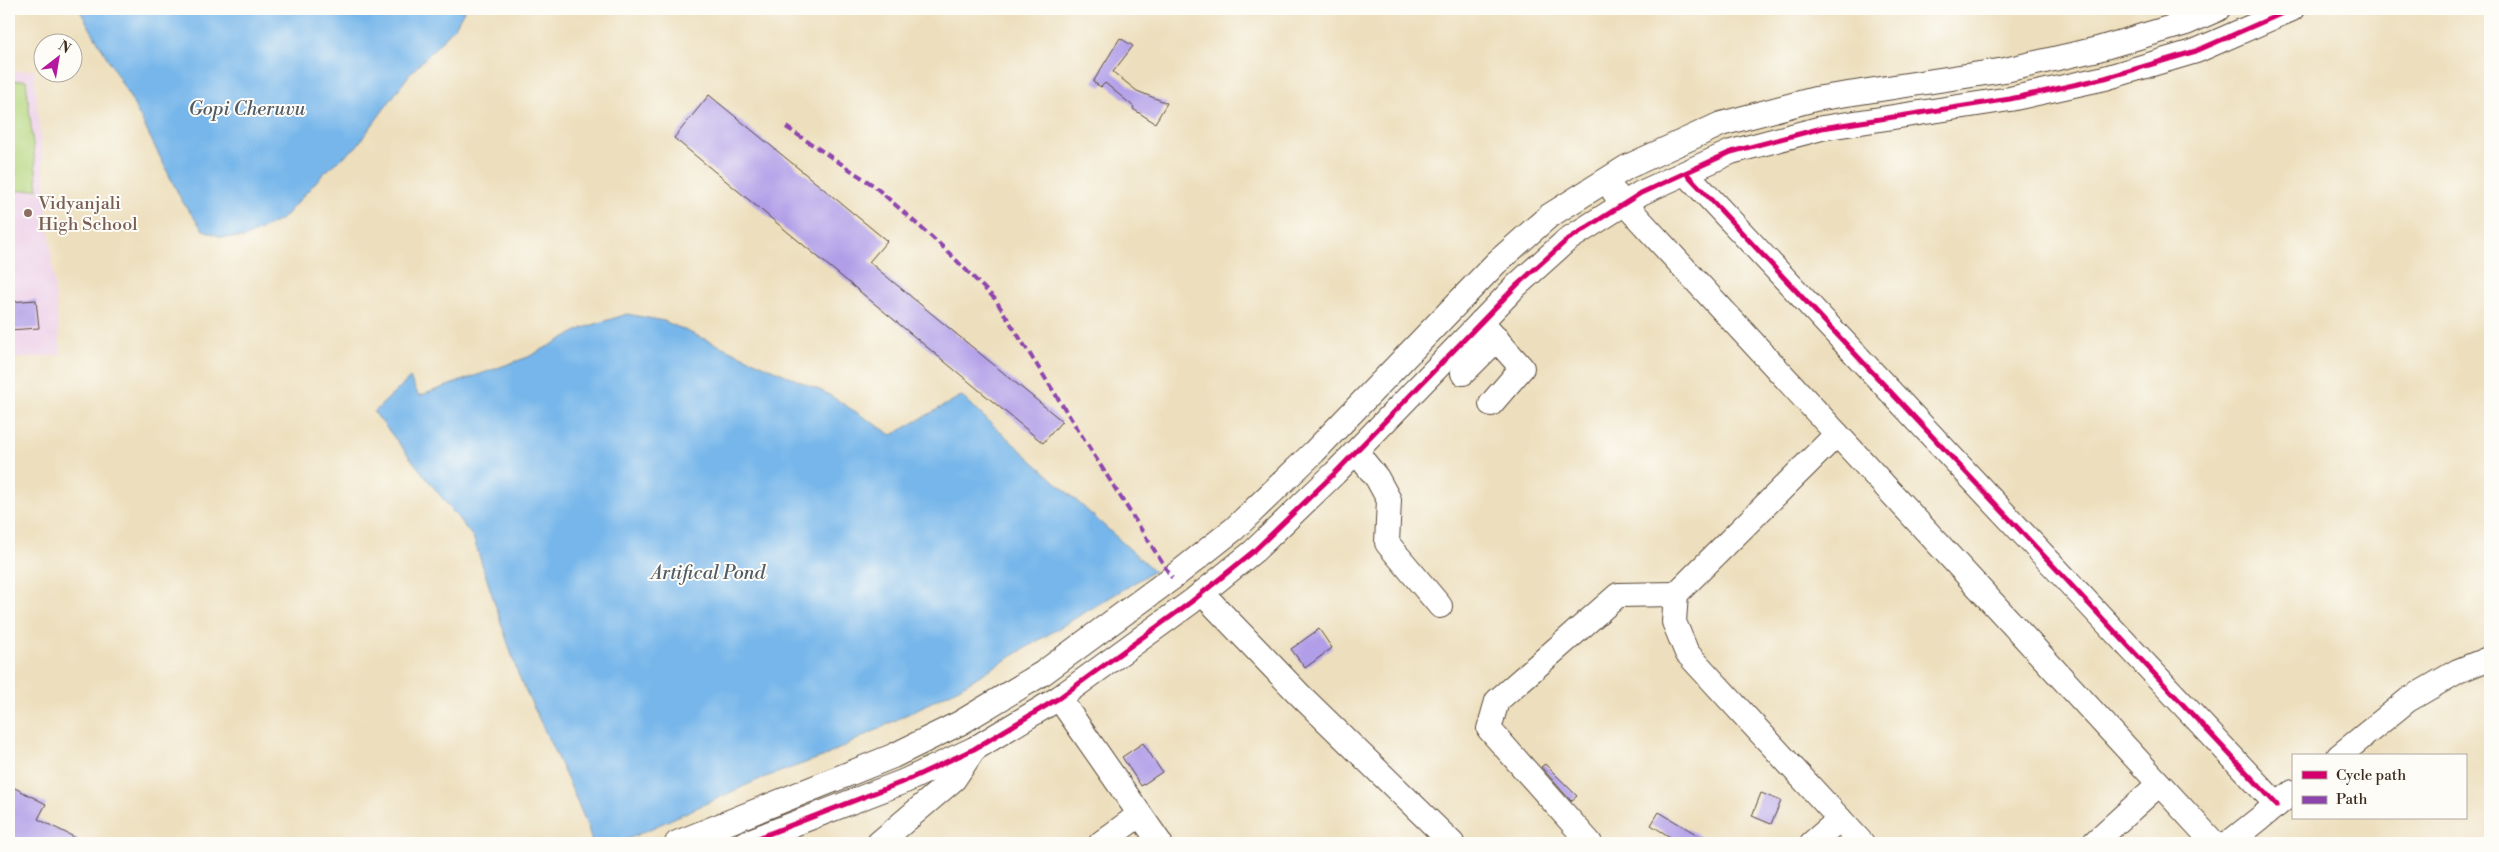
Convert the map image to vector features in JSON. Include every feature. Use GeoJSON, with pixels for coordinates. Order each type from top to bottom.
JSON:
{"type":"FeatureCollection","features":[{"type":"Feature","properties":{"kind":"street"},"geometry":{"type":"LineString","coordinates":[[676,843],[893,756],[960,723],[1043,673],[1172,578],[1234,529],[1314,452],[1496,263],[1549,216],[1627,167],[1721,124],[1815,99],[2005,70],[2098,50],[2186,23],[2218,9]]}},
{"type":"Feature","properties":{"kind":"street"},"geometry":{"type":"LineString","coordinates":[[745,843],[905,781],[974,749],[1059,698],[1254,551],[1356,452],[1517,284],[1567,240],[1641,193],[1731,152],[1822,128],[2010,99],[2105,78],[2196,50],[2292,9]]}},
{"type":"Feature","properties":{"kind":"street"},"geometry":{"type":"LineString","coordinates":[[1686,173],[2285,799],[2229,843]]}},
{"type":"Feature","properties":{"kind":"street"},"geometry":{"type":"LineString","coordinates":[[1605,181],[1624,204],[2214,843]]}},
{"type":"Feature","properties":{"kind":"street"},"geometry":{"type":"LineString","coordinates":[[1481,322],[1522,368],[1491,404]]}},
{"type":"Feature","properties":{"kind":"street"},"geometry":{"type":"LineString","coordinates":[[1463,373],[1497,339]]}},
{"type":"Feature","properties":{"kind":"street"},"geometry":{"type":"LineString","coordinates":[[1837,434],[1676,594],[1674,622],[1687,653],[1862,843]]}},
{"type":"Feature","properties":{"kind":"street"},"geometry":{"type":"LineString","coordinates":[[1356,452],[1377,478],[1389,500],[1387,543],[1440,606]]}},
{"type":"Feature","properties":{"kind":"street"},"geometry":{"type":"LineString","coordinates":[[1202,592],[1299,694],[1452,843]]}},
{"type":"Feature","properties":{"kind":"street"},"geometry":{"type":"LineString","coordinates":[[1590,843],[1489,728],[1497,701],[1618,595],[1676,594]]}},
{"type":"Feature","properties":{"kind":"street"},"geometry":{"type":"LineString","coordinates":[[2341,754],[2408,700],[2458,671],[2490,658]]}},
{"type":"Feature","properties":{"kind":"street"},"geometry":{"type":"LineString","coordinates":[[1059,698],[1160,843]]}},
{"type":"Feature","properties":{"kind":"street"},"geometry":{"type":"LineString","coordinates":[[960,723],[974,749]]}},
{"type":"Feature","properties":{"kind":"street"},"geometry":{"type":"LineString","coordinates":[[879,843],[954,780],[974,749]]}},
{"type":"Feature","properties":{"kind":"street"},"geometry":{"type":"LineString","coordinates":[[2094,843],[2159,784]]}},
{"type":"Feature","properties":{"kind":"street"},"geometry":{"type":"LineString","coordinates":[[1101,843],[1139,815]]}},
{"type":"Feature","properties":{"kind":"street"},"geometry":{"type":"LineString","coordinates":[[1812,843],[1840,819]]}},
{"type":"Feature","properties":{"kind":"shaded area","name":"Vidyanjali High School"},"geometry":{"type":"Polygon","coordinates":[[[32,70],[32,82],[35,82],[61,355],[9,359],[9,72],[32,70]]]}},
{"type":"Feature","properties":{"kind":"green space"},"geometry":{"type":"Polygon","coordinates":[[[26,80],[38,189],[9,192],[9,81],[26,80]]]}},
{"type":"Feature","properties":{"kind":"water","name":"Gopi Cheruvu"},"geometry":{"type":"Polygon","coordinates":[[[79,9],[465,9],[455,27],[409,75],[356,147],[325,172],[282,219],[244,238],[221,237],[203,230],[182,201],[132,101],[79,9]]]}},
{"type":"Feature","properties":{"kind":"water","name":"Artifical Pond"},"geometry":{"type":"Polygon","coordinates":[[[627,314],[664,321],[826,393],[892,435],[961,396],[1154,571],[959,688],[825,756],[760,779],[619,843],[592,843],[588,827],[571,787],[518,674],[473,537],[374,412],[410,378],[419,396],[528,357],[583,328],[627,314]]]}},
{"type":"Feature","properties":{"kind":"building"},"geometry":{"type":"Polygon","coordinates":[[[1120,38],[1133,46],[1113,72],[1137,91],[1167,103],[1155,123],[1133,109],[1134,107],[1105,83],[1101,87],[1093,82],[1120,38]]]}},
{"type":"Feature","properties":{"kind":"building"},"geometry":{"type":"Polygon","coordinates":[[[709,95],[887,241],[869,262],[1062,421],[1043,443],[674,138],[709,95]]]}},
{"type":"Feature","properties":{"kind":"building"},"geometry":{"type":"Polygon","coordinates":[[[36,300],[39,328],[9,330],[9,302],[36,300]]]}},
{"type":"Feature","properties":{"kind":"building"},"geometry":{"type":"Polygon","coordinates":[[[1319,629],[1332,648],[1305,668],[1291,649],[1319,629]]]}},
{"type":"Feature","properties":{"kind":"building"},"geometry":{"type":"Polygon","coordinates":[[[1143,743],[1162,772],[1141,786],[1122,757],[1143,743]]]}},
{"type":"Feature","properties":{"kind":"building"},"geometry":{"type":"Polygon","coordinates":[[[1545,764],[1577,796],[1571,801],[1541,767],[1545,764]]]}},
{"type":"Feature","properties":{"kind":"building"},"geometry":{"type":"Polygon","coordinates":[[[9,785],[46,804],[38,819],[86,843],[9,843],[9,785]]]}},
{"type":"Feature","properties":{"kind":"building"},"geometry":{"type":"Polygon","coordinates":[[[1761,793],[1781,801],[1771,824],[1752,816],[1761,793]]]}},
{"type":"Feature","properties":{"kind":"building"},"geometry":{"type":"Polygon","coordinates":[[[1659,812],[1711,843],[1680,843],[1651,825],[1659,812]]]}},
{"type":"Feature","properties":{"kind":"marked path"},"geometry":{"type":"LineString","coordinates":[[786,127],[873,185],[944,248],[995,299],[1172,578]]}},
{"type":"Feature","properties":{"kind":"cycle path"},"geometry":{"type":"LineString","coordinates":[[745,843],[905,781],[974,749],[1059,698],[1191,602],[1254,551],[1335,473],[1517,285],[1567,240],[1641,193],[1731,152],[1822,128],[2010,99],[2105,78],[2196,51],[2292,9]]}},
{"type":"Feature","properties":{"kind":"cycle path"},"geometry":{"type":"LineString","coordinates":[[1686,173],[2277,805]]}},
{"type":"Feature","properties":{"kind":"place","name":"Vidyanjali High School"},"geometry":{"type":"Point","coordinates":[28,213]}}]}
